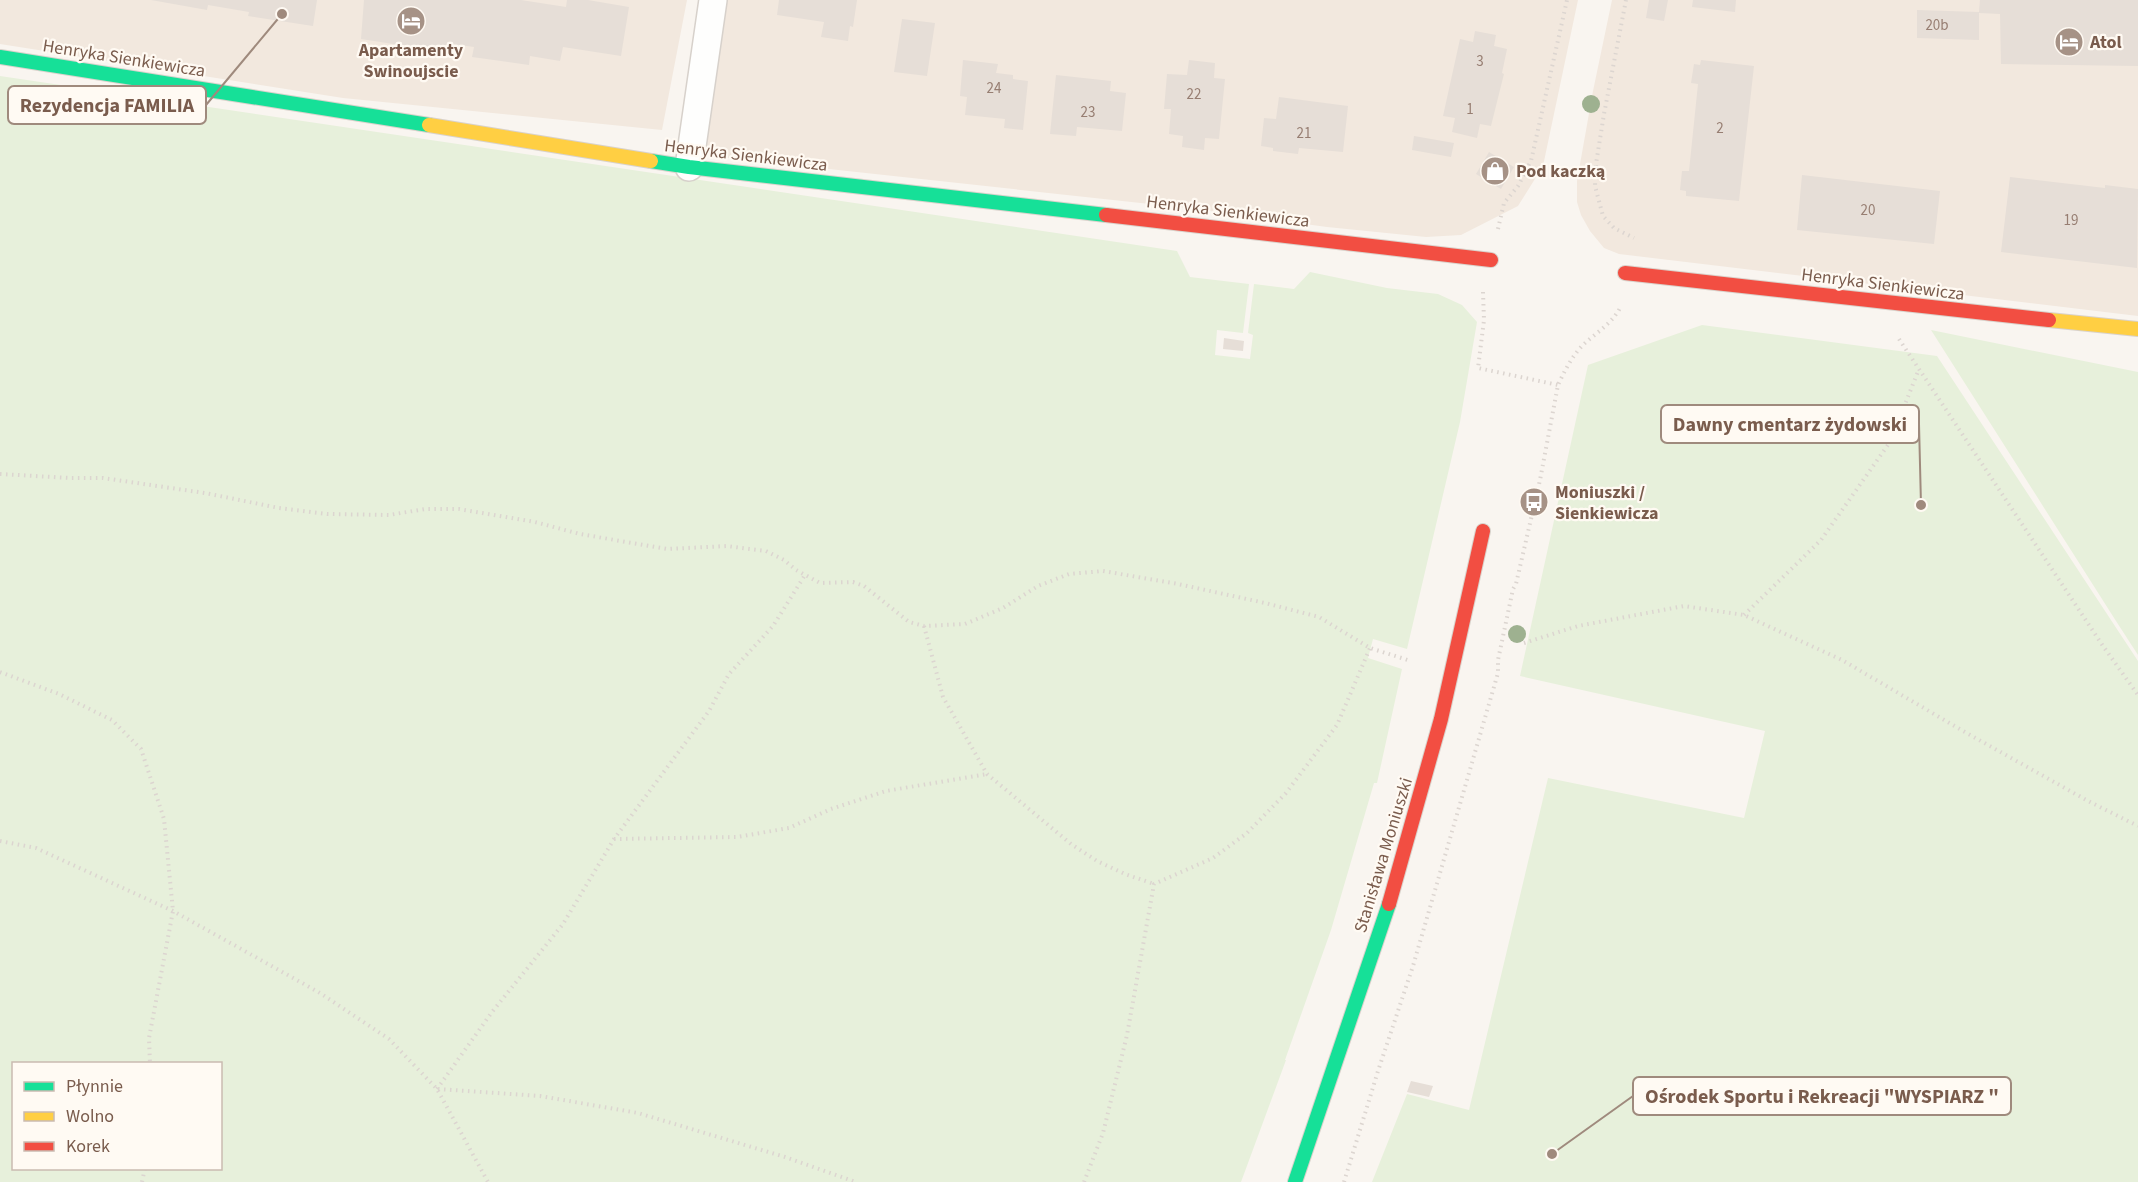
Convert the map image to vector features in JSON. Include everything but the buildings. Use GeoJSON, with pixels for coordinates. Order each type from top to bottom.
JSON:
{"type":"FeatureCollection","features":[{"type":"Feature","properties":{"kind":"street"},"geometry":{"type":"LineString","coordinates":[[689,167],[712,0]]}},
{"type":"Feature","properties":{"kind":"street","name":"Henryka Sienkiewicza"},"geometry":{"type":"LineString","coordinates":[[0,57],[689,167],[1491,260]]}},
{"type":"Feature","properties":{"kind":"street","name":"Henryka Sienkiewicza"},"geometry":{"type":"LineString","coordinates":[[1625,273],[1719,282],[1900,305],[2138,329]]}},
{"type":"Feature","properties":{"kind":"street","name":"Stanisława Moniuszki"},"geometry":{"type":"LineString","coordinates":[[1295,1182],[1396,880],[1441,719],[1483,531]]}},
{"type":"Feature","properties":{"kind":"path"},"geometry":{"type":"LineString","coordinates":[[1500,218],[1504,203],[1518,186],[1531,161],[1567,0]]}},
{"type":"Feature","properties":{"kind":"path"},"geometry":{"type":"LineString","coordinates":[[1626,0],[1596,164],[1595,186],[1603,216],[1614,228],[1638,239]]}},
{"type":"Feature","properties":{"kind":"path"},"geometry":{"type":"LineString","coordinates":[[1486,284],[1483,294],[1484,320],[1478,368],[1558,385]]}},
{"type":"Feature","properties":{"kind":"path"},"geometry":{"type":"LineString","coordinates":[[1344,1182],[1413,966],[1498,673],[1498,660],[1540,480],[1558,385],[1564,370],[1576,353],[1611,321],[1623,302]]}},
{"type":"Feature","properties":{"kind":"path"},"geometry":{"type":"LineString","coordinates":[[1900,305],[1899,339],[2138,695]]}},
{"type":"Feature","properties":{"kind":"path"},"geometry":{"type":"LineString","coordinates":[[1744,615],[1821,540],[1890,442],[1919,369]]}},
{"type":"Feature","properties":{"kind":"path"},"geometry":{"type":"LineString","coordinates":[[0,474],[103,478],[327,514],[389,515],[425,509],[459,509],[535,522],[580,534],[668,549],[727,546],[766,551],[820,583],[853,582],[864,586],[909,622],[924,626],[965,624],[1003,608],[1038,586],[1069,574],[1103,571],[1178,584],[1265,603],[1319,618],[1370,648],[1411,661]]}},
{"type":"Feature","properties":{"kind":"path"},"geometry":{"type":"LineString","coordinates":[[437,1089],[492,1012],[563,924],[614,839],[709,711],[729,674],[773,626],[805,575]]}},
{"type":"Feature","properties":{"kind":"path"},"geometry":{"type":"LineString","coordinates":[[1524,643],[1578,626],[1684,606],[1744,615],[1842,660],[2046,777],[2138,826]]}},
{"type":"Feature","properties":{"kind":"path"},"geometry":{"type":"LineString","coordinates":[[924,626],[943,697],[987,774],[1071,844],[1097,861],[1154,885],[1213,858],[1247,833],[1286,794],[1337,725],[1370,648]]}},
{"type":"Feature","properties":{"kind":"path"},"geometry":{"type":"LineString","coordinates":[[0,672],[59,694],[112,720],[141,749],[164,819],[173,911],[149,1038],[150,1062]]}},
{"type":"Feature","properties":{"kind":"path"},"geometry":{"type":"LineString","coordinates":[[614,839],[736,837],[789,828],[831,809],[886,791],[987,774]]}},
{"type":"Feature","properties":{"kind":"path"},"geometry":{"type":"LineString","coordinates":[[0,841],[36,848],[173,911],[321,993],[389,1039],[437,1089],[489,1182]]}},
{"type":"Feature","properties":{"kind":"path"},"geometry":{"type":"LineString","coordinates":[[1084,1182],[1103,1133],[1127,1035],[1154,885]]}},
{"type":"Feature","properties":{"kind":"path"},"geometry":{"type":"LineString","coordinates":[[437,1089],[540,1096],[638,1113],[785,1157],[856,1182]]}},
{"type":"Feature","properties":{"kind":"shaded area"},"geometry":{"type":"Polygon","coordinates":[[[0,0],[687,0],[662,130],[343,98],[0,44],[0,0]]]}},
{"type":"Feature","properties":{"kind":"shaded area"},"geometry":{"type":"Polygon","coordinates":[[[723,0],[1578,0],[1543,166],[1518,206],[1461,235],[1426,237],[1327,227],[1196,209],[719,157],[708,151],[704,143],[723,0]]]}},
{"type":"Feature","properties":{"kind":"shaded area"},"geometry":{"type":"Polygon","coordinates":[[[1612,0],[2138,0],[2138,316],[1619,254],[1604,248],[1581,215],[1577,202],[1577,181],[1612,0]]]}},
{"type":"Feature","properties":{"kind":"green space"},"geometry":{"type":"Polygon","coordinates":[[[0,76],[1177,251],[1190,277],[1249,284],[1243,333],[1217,330],[1215,355],[1250,359],[1253,335],[1248,333],[1254,284],[1294,289],[1310,272],[1387,288],[1438,294],[1462,305],[1477,322],[1460,422],[1407,649],[1373,639],[1368,658],[1402,669],[1377,783],[1374,783],[1331,930],[1241,1182],[0,1182],[0,76]]]}},
{"type":"Feature","properties":{"kind":"green space"},"geometry":{"type":"Polygon","coordinates":[[[1702,325],[1937,356],[2138,661],[2138,1182],[1372,1182],[1407,1094],[1469,1110],[1548,778],[1744,818],[1765,731],[1520,676],[1588,365],[1702,325]]]}},
{"type":"Feature","properties":{"kind":"green space"},"geometry":{"type":"Polygon","coordinates":[[[1931,330],[2138,372],[2138,655],[2116,621],[1931,330]]]}},
{"type":"Feature","properties":{"kind":"traffic: fast"},"geometry":{"type":"LineString","coordinates":[[0,57],[429,125]]}},
{"type":"Feature","properties":{"kind":"traffic: fast"},"geometry":{"type":"LineString","coordinates":[[651,161],[1106,215]]}},
{"type":"Feature","properties":{"kind":"traffic: fast"},"geometry":{"type":"LineString","coordinates":[[1295,1182],[1389,904]]}},
{"type":"Feature","properties":{"kind":"traffic: slow"},"geometry":{"type":"LineString","coordinates":[[429,125],[651,161]]}},
{"type":"Feature","properties":{"kind":"traffic: slow"},"geometry":{"type":"LineString","coordinates":[[2049,320],[2138,329]]}},
{"type":"Feature","properties":{"kind":"traffic: jam"},"geometry":{"type":"LineString","coordinates":[[1106,215],[1491,260]]}},
{"type":"Feature","properties":{"kind":"traffic: jam"},"geometry":{"type":"LineString","coordinates":[[1625,273],[2049,320]]}},
{"type":"Feature","properties":{"kind":"traffic: jam"},"geometry":{"type":"LineString","coordinates":[[1389,904],[1441,719],[1483,531]]}},
{"type":"Feature","properties":{"kind":"place","name":"Rezydencja FAMILIA"},"geometry":{"type":"Point","coordinates":[282,14]}},
{"type":"Feature","properties":{"kind":"place","name":"Apartamenty Swinoujscie"},"geometry":{"type":"Point","coordinates":[411,21]}},
{"type":"Feature","properties":{"kind":"place","name":"Atol"},"geometry":{"type":"Point","coordinates":[2069,42]}},
{"type":"Feature","properties":{"kind":"place","name":"Pod kaczką"},"geometry":{"type":"Point","coordinates":[1495,171]}},
{"type":"Feature","properties":{"kind":"place","name":"Moniuszki / Sienkiewicza"},"geometry":{"type":"Point","coordinates":[1534,502]}},
{"type":"Feature","properties":{"kind":"place","name":"Dawny cmentarz żydowski"},"geometry":{"type":"Point","coordinates":[1921,505]}},
{"type":"Feature","properties":{"kind":"place","name":"Ośrodek Sportu i Rekreacji \"WYSPIARZ \""},"geometry":{"type":"Point","coordinates":[1552,1154]}}]}
